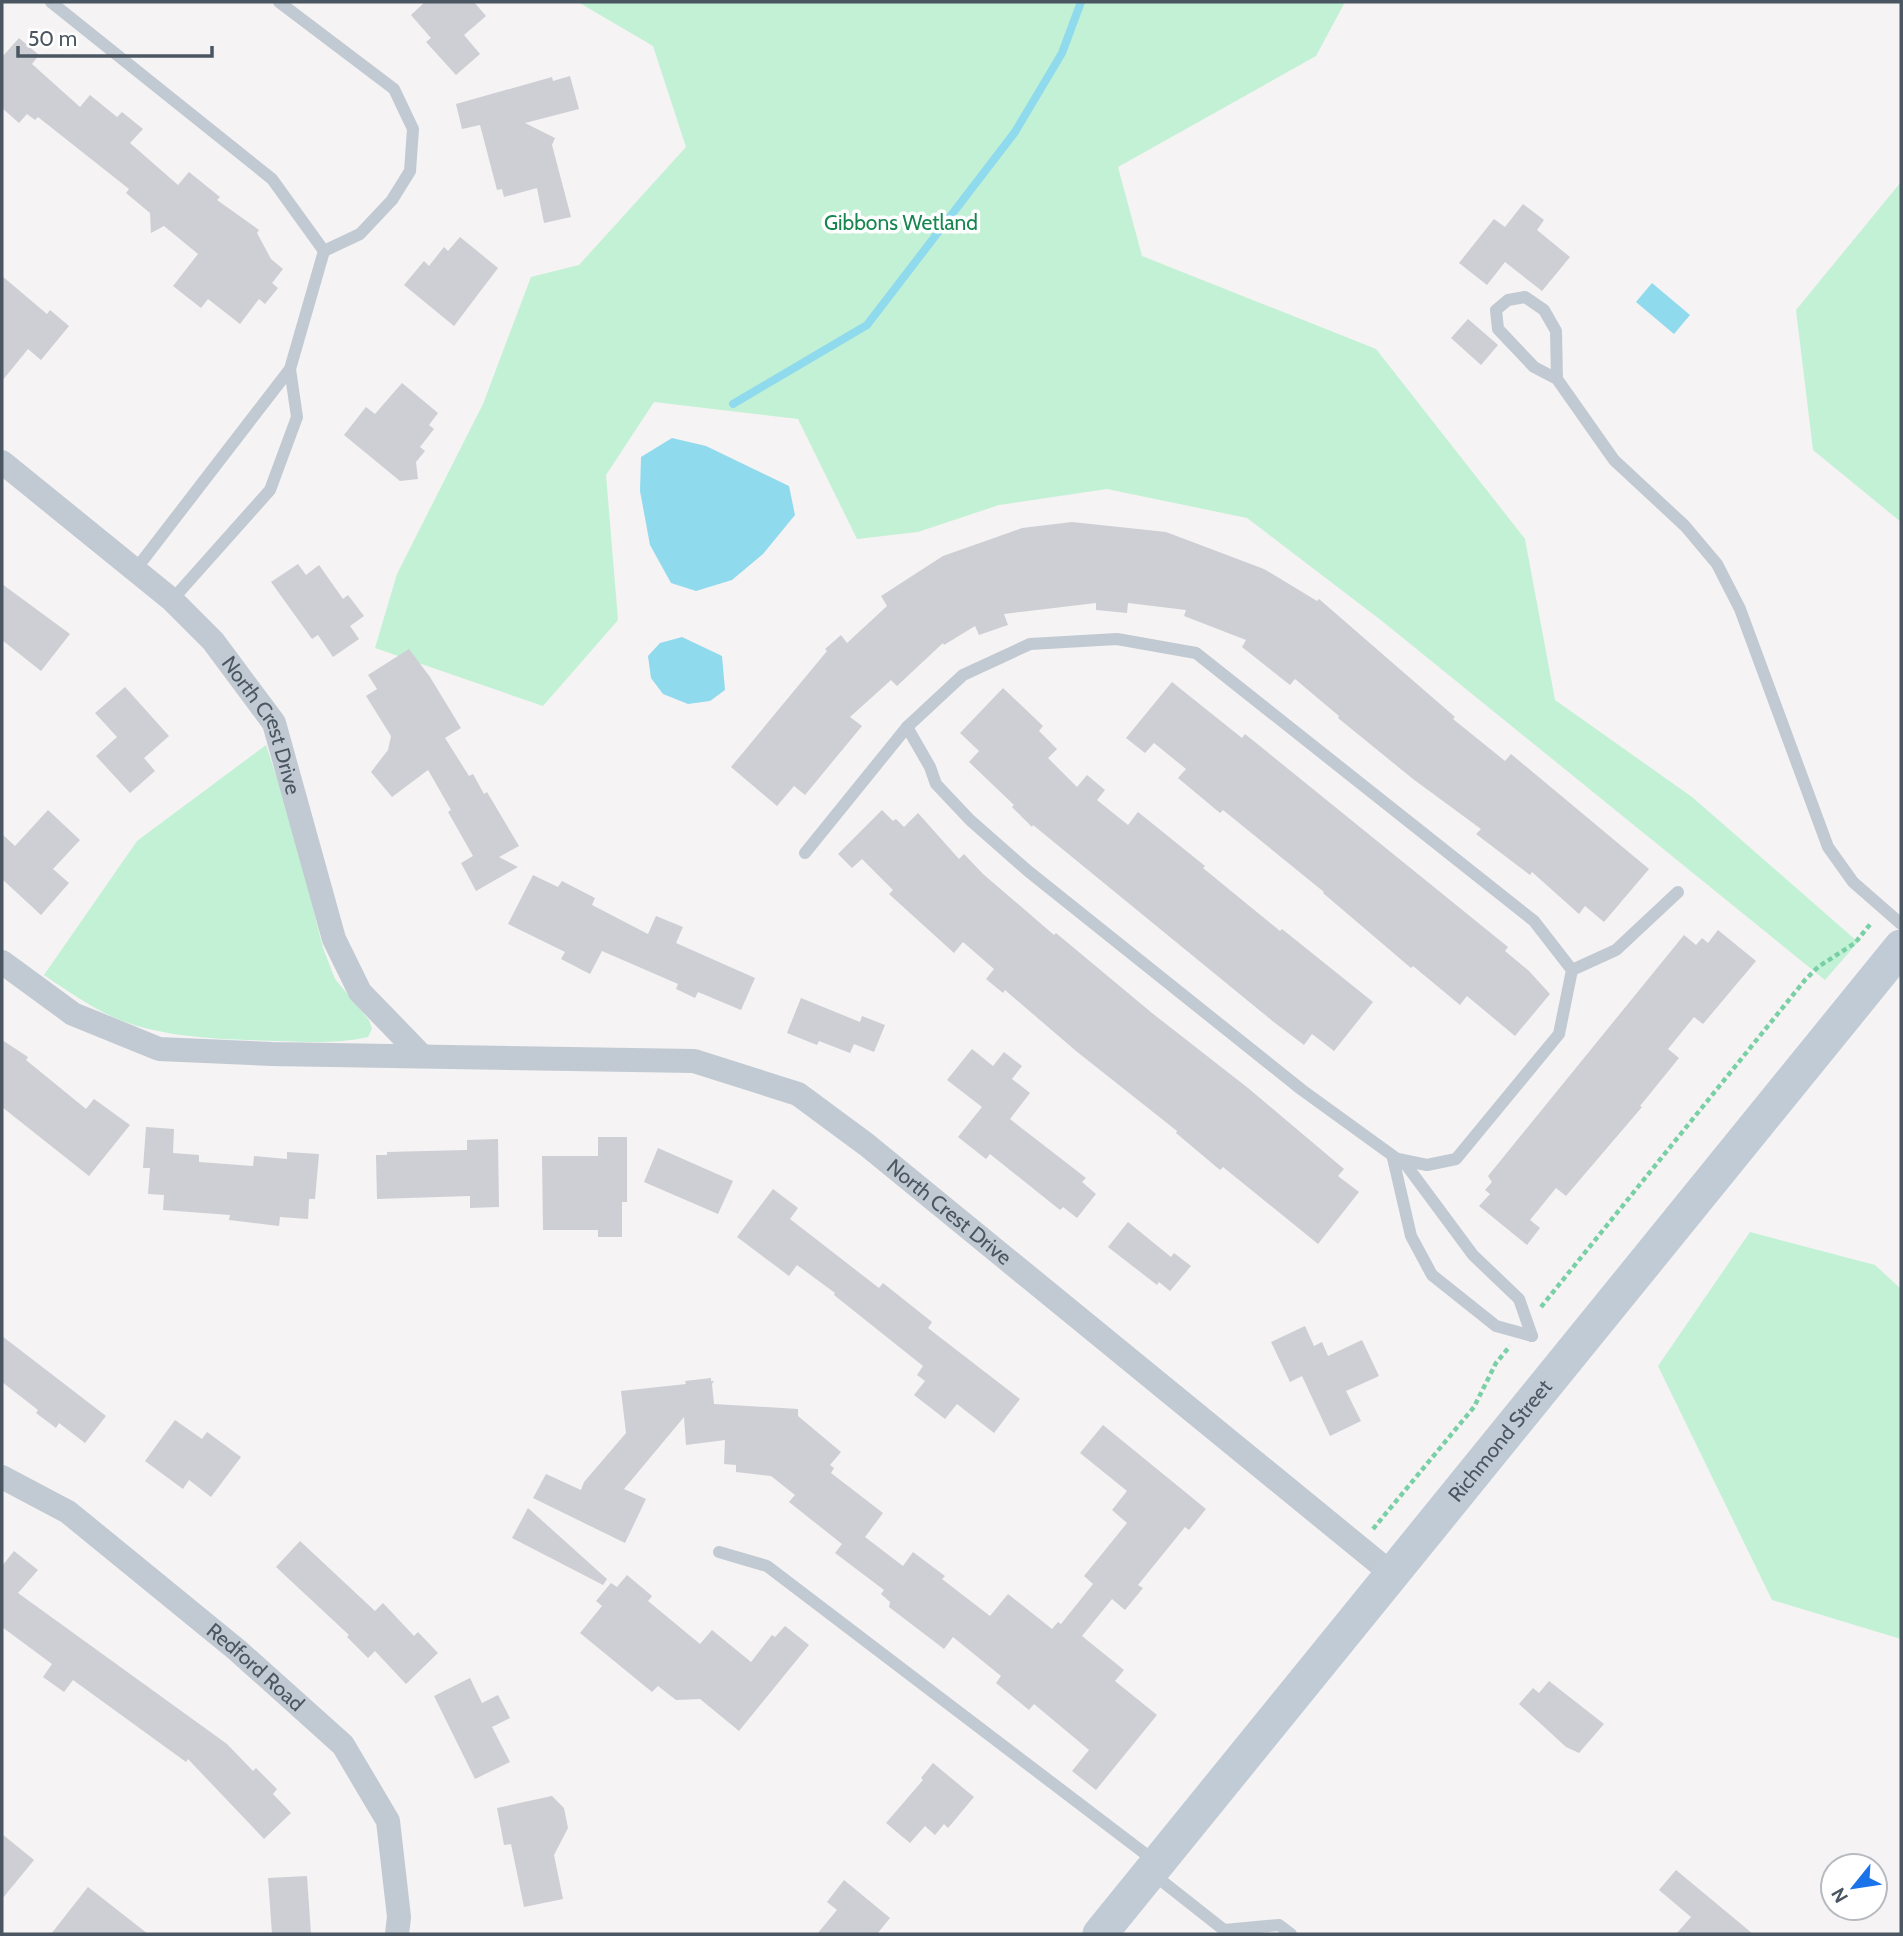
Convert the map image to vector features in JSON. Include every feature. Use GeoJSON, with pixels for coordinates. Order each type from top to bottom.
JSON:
{"type":"FeatureCollection","features":[{"type":"Feature","properties":{"kind":"main road","name":"Richmond Street"},"geometry":{"type":"LineString","coordinates":[[1100,1934],[1739,1147],[1896,964]]}},
{"type":"Feature","properties":{"kind":"street","name":"North Crest Drive"},"geometry":{"type":"LineString","coordinates":[[2,462],[172,600],[213,641],[274,723],[334,939],[360,992],[422,1056]]}},
{"type":"Feature","properties":{"kind":"street","name":"North Crest Drive"},"geometry":{"type":"LineString","coordinates":[[2,962],[73,1014],[159,1049],[694,1061],[798,1094],[878,1153],[1392,1574]]}},
{"type":"Feature","properties":{"kind":"street","name":"Redford Road"},"geometry":{"type":"LineString","coordinates":[[2,1477],[68,1512],[237,1650],[343,1745],[388,1821],[399,1917],[397,1934]]}},
{"type":"Feature","properties":{"kind":"lane"},"geometry":{"type":"LineString","coordinates":[[51,2],[272,179],[324,251]]}},
{"type":"Feature","properties":{"kind":"lane"},"geometry":{"type":"LineString","coordinates":[[136,569],[290,369],[324,251],[360,234],[392,200],[410,171],[413,129],[394,89],[279,2]]}},
{"type":"Feature","properties":{"kind":"lane"},"geometry":{"type":"LineString","coordinates":[[1557,379],[1556,331],[1544,310],[1525,297],[1508,300],[1496,310],[1498,329],[1534,368],[1557,379],[1614,460],[1685,526],[1717,564],[1740,609],[1828,848],[1853,882],[1901,924]]}},
{"type":"Feature","properties":{"kind":"lane"},"geometry":{"type":"LineString","coordinates":[[172,600],[270,490],[297,417],[290,369]]}},
{"type":"Feature","properties":{"kind":"lane"},"geometry":{"type":"LineString","coordinates":[[805,853],[907,727],[963,675],[1030,644],[1117,639],[1196,653],[1534,921],[1572,970],[1559,1034],[1457,1159],[1427,1165],[1393,1158]]}},
{"type":"Feature","properties":{"kind":"lane"},"geometry":{"type":"LineString","coordinates":[[907,727],[930,767],[936,785],[970,820],[1028,871],[1302,1090],[1407,1166],[1473,1255],[1519,1299],[1524,1328],[1496,1326],[1432,1275],[1411,1236],[1393,1158]]}},
{"type":"Feature","properties":{"kind":"lane"},"geometry":{"type":"LineString","coordinates":[[1572,970],[1616,950],[1678,892]]}},
{"type":"Feature","properties":{"kind":"lane"},"geometry":{"type":"LineString","coordinates":[[719,1552],[767,1566],[1154,1868],[1224,1930],[1234,1932],[1279,1925],[1291,1934]]}},
{"type":"Feature","properties":{"kind":"path"},"geometry":{"type":"LineString","coordinates":[[1357,1544],[1381,1521],[1474,1407],[1496,1363],[1805,980],[1818,967],[1855,943],[1883,908]]}},
{"type":"Feature","properties":{"kind":"green space","name":"Gibbons Wetland"},"geometry":{"type":"Polygon","coordinates":[[[578,2],[1345,2],[1316,56],[1118,167],[1142,256],[1376,349],[1525,539],[1555,700],[1692,797],[1858,942],[1825,980],[1382,621],[1247,518],[1107,489],[999,505],[918,532],[857,539],[798,419],[654,402],[606,475],[618,620],[543,706],[375,648],[397,574],[483,404],[531,277],[579,265],[686,147],[653,46],[578,2]]]}},
{"type":"Feature","properties":{"kind":"green space"},"geometry":{"type":"Polygon","coordinates":[[[1901,182],[1901,522],[1813,450],[1796,310],[1901,182]]]}},
{"type":"Feature","properties":{"kind":"green space"},"geometry":{"type":"Polygon","coordinates":[[[266,745],[292,824],[323,948],[335,979],[369,1020],[372,1029],[368,1037],[311,1042],[215,1038],[152,1030],[113,1017],[44,975],[137,841],[266,745]]]}},
{"type":"Feature","properties":{"kind":"green space"},"geometry":{"type":"Polygon","coordinates":[[[1750,1232],[1875,1265],[1901,1289],[1901,1639],[1772,1600],[1658,1366],[1750,1232]]]}},
{"type":"Feature","properties":{"kind":"water"},"geometry":{"type":"Polygon","coordinates":[[[1652,283],[1690,315],[1674,334],[1636,302],[1652,283]]]}},
{"type":"Feature","properties":{"kind":"water"},"geometry":{"type":"Polygon","coordinates":[[[672,438],[706,446],[789,486],[795,515],[763,554],[732,580],[696,591],[671,583],[650,545],[640,491],[641,457],[672,438]]]}},
{"type":"Feature","properties":{"kind":"water"},"geometry":{"type":"Polygon","coordinates":[[[682,637],[722,656],[725,690],[710,701],[688,704],[663,694],[651,678],[648,656],[660,643],[682,637]]]}},
{"type":"Feature","properties":{"kind":"building"},"geometry":{"type":"Polygon","coordinates":[[[425,2],[474,2],[486,16],[464,35],[480,54],[456,75],[426,42],[431,38],[411,15],[425,2]]]}},
{"type":"Feature","properties":{"kind":"building"},"geometry":{"type":"Polygon","coordinates":[[[19,38],[39,55],[32,64],[80,107],[90,95],[117,117],[122,112],[143,129],[130,143],[178,185],[189,172],[220,197],[217,200],[259,230],[257,233],[271,259],[283,269],[272,283],[278,288],[265,304],[259,299],[240,324],[208,299],[201,308],[173,286],[198,254],[164,226],[151,233],[150,213],[126,193],[129,189],[38,117],[35,120],[27,114],[19,123],[2,108],[2,57],[19,38]]]}},
{"type":"Feature","properties":{"kind":"building"},"geometry":{"type":"Polygon","coordinates":[[[570,76],[579,109],[525,123],[555,138],[552,145],[571,217],[544,223],[537,188],[504,197],[502,189],[497,190],[480,125],[462,129],[456,104],[552,77],[553,81],[570,76]]]}},
{"type":"Feature","properties":{"kind":"building"},"geometry":{"type":"Polygon","coordinates":[[[1523,204],[1544,220],[1537,230],[1570,257],[1542,291],[1505,262],[1487,285],[1459,263],[1494,219],[1505,227],[1523,204]]]}},
{"type":"Feature","properties":{"kind":"building"},"geometry":{"type":"Polygon","coordinates":[[[460,237],[498,268],[454,326],[404,285],[424,261],[429,266],[444,247],[448,251],[460,237]]]}},
{"type":"Feature","properties":{"kind":"building"},"geometry":{"type":"Polygon","coordinates":[[[2,276],[47,314],[50,310],[69,326],[41,360],[28,349],[2,381],[2,276]]]}},
{"type":"Feature","properties":{"kind":"building"},"geometry":{"type":"Polygon","coordinates":[[[1468,319],[1498,345],[1481,365],[1451,338],[1468,319]]]}},
{"type":"Feature","properties":{"kind":"building"},"geometry":{"type":"Polygon","coordinates":[[[402,383],[438,413],[429,425],[434,429],[420,447],[425,451],[416,462],[418,479],[400,481],[344,435],[366,407],[375,414],[402,383]]]}},
{"type":"Feature","properties":{"kind":"building"},"geometry":{"type":"Polygon","coordinates":[[[1072,522],[1166,532],[1264,569],[1317,601],[1319,599],[1455,717],[1453,719],[1505,761],[1511,754],[1649,869],[1604,922],[1585,906],[1579,914],[1532,872],[1530,875],[1476,834],[1481,829],[1413,779],[1295,679],[1290,685],[1242,647],[1246,640],[1184,616],[1186,610],[1128,603],[1127,613],[1096,610],[1096,603],[1004,614],[1008,625],[979,635],[975,626],[944,645],[943,643],[897,686],[891,680],[850,717],[862,726],[805,795],[794,786],[777,806],[731,767],[827,651],[825,649],[841,635],[847,643],[887,606],[881,596],[943,556],[1022,528],[1072,522]]]}},
{"type":"Feature","properties":{"kind":"building"},"geometry":{"type":"Polygon","coordinates":[[[298,564],[306,575],[319,565],[343,599],[348,595],[364,616],[350,626],[359,639],[333,657],[318,635],[312,639],[271,582],[298,564]]]}},
{"type":"Feature","properties":{"kind":"building"},"geometry":{"type":"Polygon","coordinates":[[[2,584],[70,634],[41,671],[2,640],[2,584]]]}},
{"type":"Feature","properties":{"kind":"building"},"geometry":{"type":"Polygon","coordinates":[[[409,649],[430,677],[461,728],[445,738],[469,776],[473,774],[484,794],[487,792],[519,846],[499,857],[518,867],[476,891],[461,863],[473,856],[428,770],[392,797],[371,772],[388,750],[391,736],[366,696],[377,689],[368,675],[409,649]]]}},
{"type":"Feature","properties":{"kind":"building"},"geometry":{"type":"Polygon","coordinates":[[[1172,682],[1242,738],[1245,734],[1508,947],[1505,951],[1529,971],[1550,994],[1515,1036],[1467,996],[1460,1005],[1413,966],[1411,968],[1324,892],[1223,810],[1220,813],[1178,778],[1186,769],[1154,743],[1145,753],[1126,738],[1172,682]]]}},
{"type":"Feature","properties":{"kind":"building"},"geometry":{"type":"Polygon","coordinates":[[[125,687],[169,736],[144,758],[155,771],[130,793],[96,756],[117,737],[95,713],[125,687]]]}},
{"type":"Feature","properties":{"kind":"building"},"geometry":{"type":"Polygon","coordinates":[[[1003,688],[1043,726],[1039,731],[1057,749],[1048,758],[1077,787],[1087,775],[1105,790],[1097,800],[1128,825],[1138,812],[1280,931],[1282,929],[1373,1002],[1334,1051],[1312,1034],[1304,1045],[1275,1023],[1033,825],[1032,827],[1012,807],[1014,805],[969,762],[979,751],[960,733],[1003,688]]]}},
{"type":"Feature","properties":{"kind":"building"},"geometry":{"type":"Polygon","coordinates":[[[48,810],[80,840],[53,869],[69,883],[41,915],[2,879],[2,834],[15,846],[48,810]]]}},
{"type":"Feature","properties":{"kind":"building"},"geometry":{"type":"Polygon","coordinates":[[[882,810],[904,827],[918,813],[959,859],[964,854],[983,874],[1054,935],[1056,933],[1344,1169],[1338,1176],[1359,1192],[1318,1244],[1223,1167],[1220,1170],[1176,1133],[1177,1131],[1076,1051],[1005,990],[1003,993],[986,979],[994,969],[963,942],[954,953],[889,894],[893,890],[862,859],[852,868],[838,854],[882,810]]]}},
{"type":"Feature","properties":{"kind":"building"},"geometry":{"type":"Polygon","coordinates":[[[533,875],[558,887],[562,881],[595,898],[592,905],[648,934],[656,916],[683,927],[676,943],[755,978],[741,1010],[698,992],[695,998],[676,989],[678,984],[602,951],[590,974],[561,959],[565,952],[508,924],[533,875]]]}},
{"type":"Feature","properties":{"kind":"building"},"geometry":{"type":"Polygon","coordinates":[[[1718,930],[1756,961],[1703,1024],[1694,1017],[1668,1049],[1679,1058],[1640,1106],[1642,1107],[1566,1196],[1556,1188],[1530,1220],[1540,1228],[1527,1245],[1479,1206],[1490,1194],[1485,1190],[1492,1182],[1488,1176],[1684,935],[1696,945],[1702,938],[1708,943],[1718,930]]]}},
{"type":"Feature","properties":{"kind":"building"},"geometry":{"type":"Polygon","coordinates":[[[801,998],[860,1022],[862,1016],[885,1025],[874,1052],[854,1044],[850,1053],[819,1041],[817,1045],[787,1033],[801,998]]]}},
{"type":"Feature","properties":{"kind":"building"},"geometry":{"type":"Polygon","coordinates":[[[2,1040],[28,1057],[26,1060],[86,1109],[94,1099],[130,1125],[89,1176],[2,1107],[2,1040]]]}},
{"type":"Feature","properties":{"kind":"building"},"geometry":{"type":"Polygon","coordinates":[[[972,1049],[993,1066],[1004,1052],[1022,1066],[1012,1079],[1030,1093],[1010,1119],[1086,1178],[1082,1182],[1096,1194],[1077,1218],[1063,1207],[1060,1210],[990,1154],[986,1159],[958,1137],[982,1107],[947,1080],[972,1049]]]}},
{"type":"Feature","properties":{"kind":"building"},"geometry":{"type":"Polygon","coordinates":[[[146,1127],[174,1129],[173,1153],[199,1155],[199,1162],[253,1166],[254,1156],[287,1159],[287,1152],[319,1154],[315,1199],[309,1199],[308,1219],[280,1217],[279,1226],[229,1220],[230,1215],[163,1210],[164,1195],[148,1194],[150,1168],[143,1168],[146,1127]]]}},
{"type":"Feature","properties":{"kind":"building"},"geometry":{"type":"Polygon","coordinates":[[[598,1137],[627,1137],[627,1202],[622,1202],[622,1237],[598,1237],[598,1230],[543,1230],[542,1156],[598,1156],[598,1137]]]}},
{"type":"Feature","properties":{"kind":"building"},"geometry":{"type":"Polygon","coordinates":[[[498,1139],[499,1207],[470,1208],[470,1196],[377,1199],[376,1155],[387,1155],[387,1152],[467,1150],[467,1140],[498,1139]]]}},
{"type":"Feature","properties":{"kind":"building"},"geometry":{"type":"Polygon","coordinates":[[[658,1148],[733,1181],[718,1214],[644,1182],[658,1148]]]}},
{"type":"Feature","properties":{"kind":"building"},"geometry":{"type":"Polygon","coordinates":[[[773,1189],[798,1208],[790,1219],[879,1288],[883,1283],[932,1322],[928,1328],[1020,1399],[994,1433],[957,1404],[945,1419],[914,1395],[925,1381],[917,1375],[923,1366],[797,1265],[789,1276],[737,1237],[773,1189]]]}},
{"type":"Feature","properties":{"kind":"building"},"geometry":{"type":"Polygon","coordinates":[[[1128,1222],[1171,1257],[1174,1253],[1191,1266],[1170,1291],[1159,1282],[1157,1285],[1108,1247],[1128,1222]]]}},
{"type":"Feature","properties":{"kind":"building"},"geometry":{"type":"Polygon","coordinates":[[[1305,1326],[1314,1346],[1322,1342],[1328,1356],[1362,1340],[1379,1376],[1346,1391],[1361,1421],[1330,1436],[1302,1376],[1290,1382],[1271,1342],[1305,1326]]]}},
{"type":"Feature","properties":{"kind":"building"},"geometry":{"type":"Polygon","coordinates":[[[2,1336],[106,1416],[85,1443],[59,1423],[56,1428],[2,1382],[2,1336]]]}},
{"type":"Feature","properties":{"kind":"building"},"geometry":{"type":"Polygon","coordinates":[[[711,1378],[711,1381],[714,1381],[714,1404],[798,1409],[798,1416],[841,1452],[830,1465],[834,1468],[831,1473],[883,1513],[865,1537],[903,1566],[913,1552],[945,1576],[942,1579],[990,1616],[1008,1594],[1052,1629],[1058,1622],[1061,1624],[1093,1584],[1084,1576],[1127,1523],[1112,1510],[1127,1491],[1080,1453],[1103,1425],[1206,1509],[1189,1530],[1185,1527],[1138,1585],[1143,1588],[1125,1610],[1112,1599],[1082,1636],[1124,1670],[1115,1681],[1157,1715],[1096,1790],[1072,1771],[1089,1750],[1034,1704],[1029,1710],[996,1683],[1001,1676],[953,1637],[944,1649],[889,1607],[890,1602],[881,1594],[884,1590],[835,1553],[842,1544],[789,1502],[795,1495],[771,1476],[736,1472],[736,1465],[724,1464],[725,1440],[686,1445],[684,1417],[624,1489],[646,1499],[625,1543],[533,1498],[546,1474],[581,1490],[584,1482],[626,1433],[621,1391],[686,1384],[685,1381],[711,1378]]]}},
{"type":"Feature","properties":{"kind":"building"},"geometry":{"type":"Polygon","coordinates":[[[175,1420],[202,1439],[207,1432],[241,1457],[211,1497],[189,1480],[183,1489],[145,1461],[175,1420]]]}},
{"type":"Feature","properties":{"kind":"building"},"geometry":{"type":"Polygon","coordinates":[[[528,1508],[607,1579],[603,1585],[512,1538],[528,1508]]]}},
{"type":"Feature","properties":{"kind":"building"},"geometry":{"type":"Polygon","coordinates":[[[300,1541],[375,1611],[383,1603],[414,1636],[418,1632],[438,1653],[406,1684],[375,1651],[368,1658],[347,1637],[349,1635],[276,1567],[300,1541]]]}},
{"type":"Feature","properties":{"kind":"building"},"geometry":{"type":"Polygon","coordinates":[[[14,1551],[38,1570],[18,1593],[227,1744],[253,1771],[256,1768],[277,1789],[273,1794],[291,1813],[264,1839],[188,1759],[186,1762],[73,1680],[64,1692],[43,1677],[52,1664],[2,1627],[2,1566],[14,1551]]]}},
{"type":"Feature","properties":{"kind":"building"},"geometry":{"type":"Polygon","coordinates":[[[627,1575],[652,1596],[648,1601],[700,1644],[712,1630],[751,1662],[772,1635],[775,1637],[785,1626],[809,1645],[739,1731],[700,1699],[676,1700],[658,1686],[652,1692],[580,1633],[602,1606],[596,1601],[611,1583],[617,1587],[627,1575]]]}},
{"type":"Feature","properties":{"kind":"building"},"geometry":{"type":"Polygon","coordinates":[[[470,1678],[482,1703],[498,1695],[510,1718],[492,1727],[510,1762],[475,1779],[434,1696],[470,1678]]]}},
{"type":"Feature","properties":{"kind":"building"},"geometry":{"type":"Polygon","coordinates":[[[1549,1681],[1604,1724],[1579,1753],[1566,1747],[1519,1704],[1533,1688],[1539,1693],[1549,1681]]]}},
{"type":"Feature","properties":{"kind":"building"},"geometry":{"type":"Polygon","coordinates":[[[933,1763],[974,1797],[948,1828],[944,1824],[935,1835],[925,1826],[910,1843],[886,1823],[923,1780],[921,1778],[933,1763]]]}},
{"type":"Feature","properties":{"kind":"building"},"geometry":{"type":"Polygon","coordinates":[[[552,1796],[564,1808],[568,1828],[554,1855],[563,1899],[524,1907],[511,1844],[504,1845],[497,1808],[552,1796]]]}},
{"type":"Feature","properties":{"kind":"building"},"geometry":{"type":"Polygon","coordinates":[[[2,1834],[34,1860],[2,1899],[2,1834]]]}},
{"type":"Feature","properties":{"kind":"building"},"geometry":{"type":"Polygon","coordinates":[[[1676,1870],[1753,1934],[1676,1934],[1691,1917],[1659,1890],[1676,1870]]]}},
{"type":"Feature","properties":{"kind":"building"},"geometry":{"type":"Polygon","coordinates":[[[307,1876],[311,1934],[272,1934],[268,1878],[307,1876]]]}},
{"type":"Feature","properties":{"kind":"building"},"geometry":{"type":"Polygon","coordinates":[[[844,1880],[890,1918],[877,1934],[817,1934],[837,1910],[827,1902],[844,1880]]]}},
{"type":"Feature","properties":{"kind":"building"},"geometry":{"type":"Polygon","coordinates":[[[88,1887],[148,1934],[51,1934],[88,1887]]]}},
{"type":"Feature","properties":{"kind":"waterway"},"geometry":{"type":"LineString","coordinates":[[733,404],[867,325],[1015,132],[1062,53],[1081,2]]}}]}
